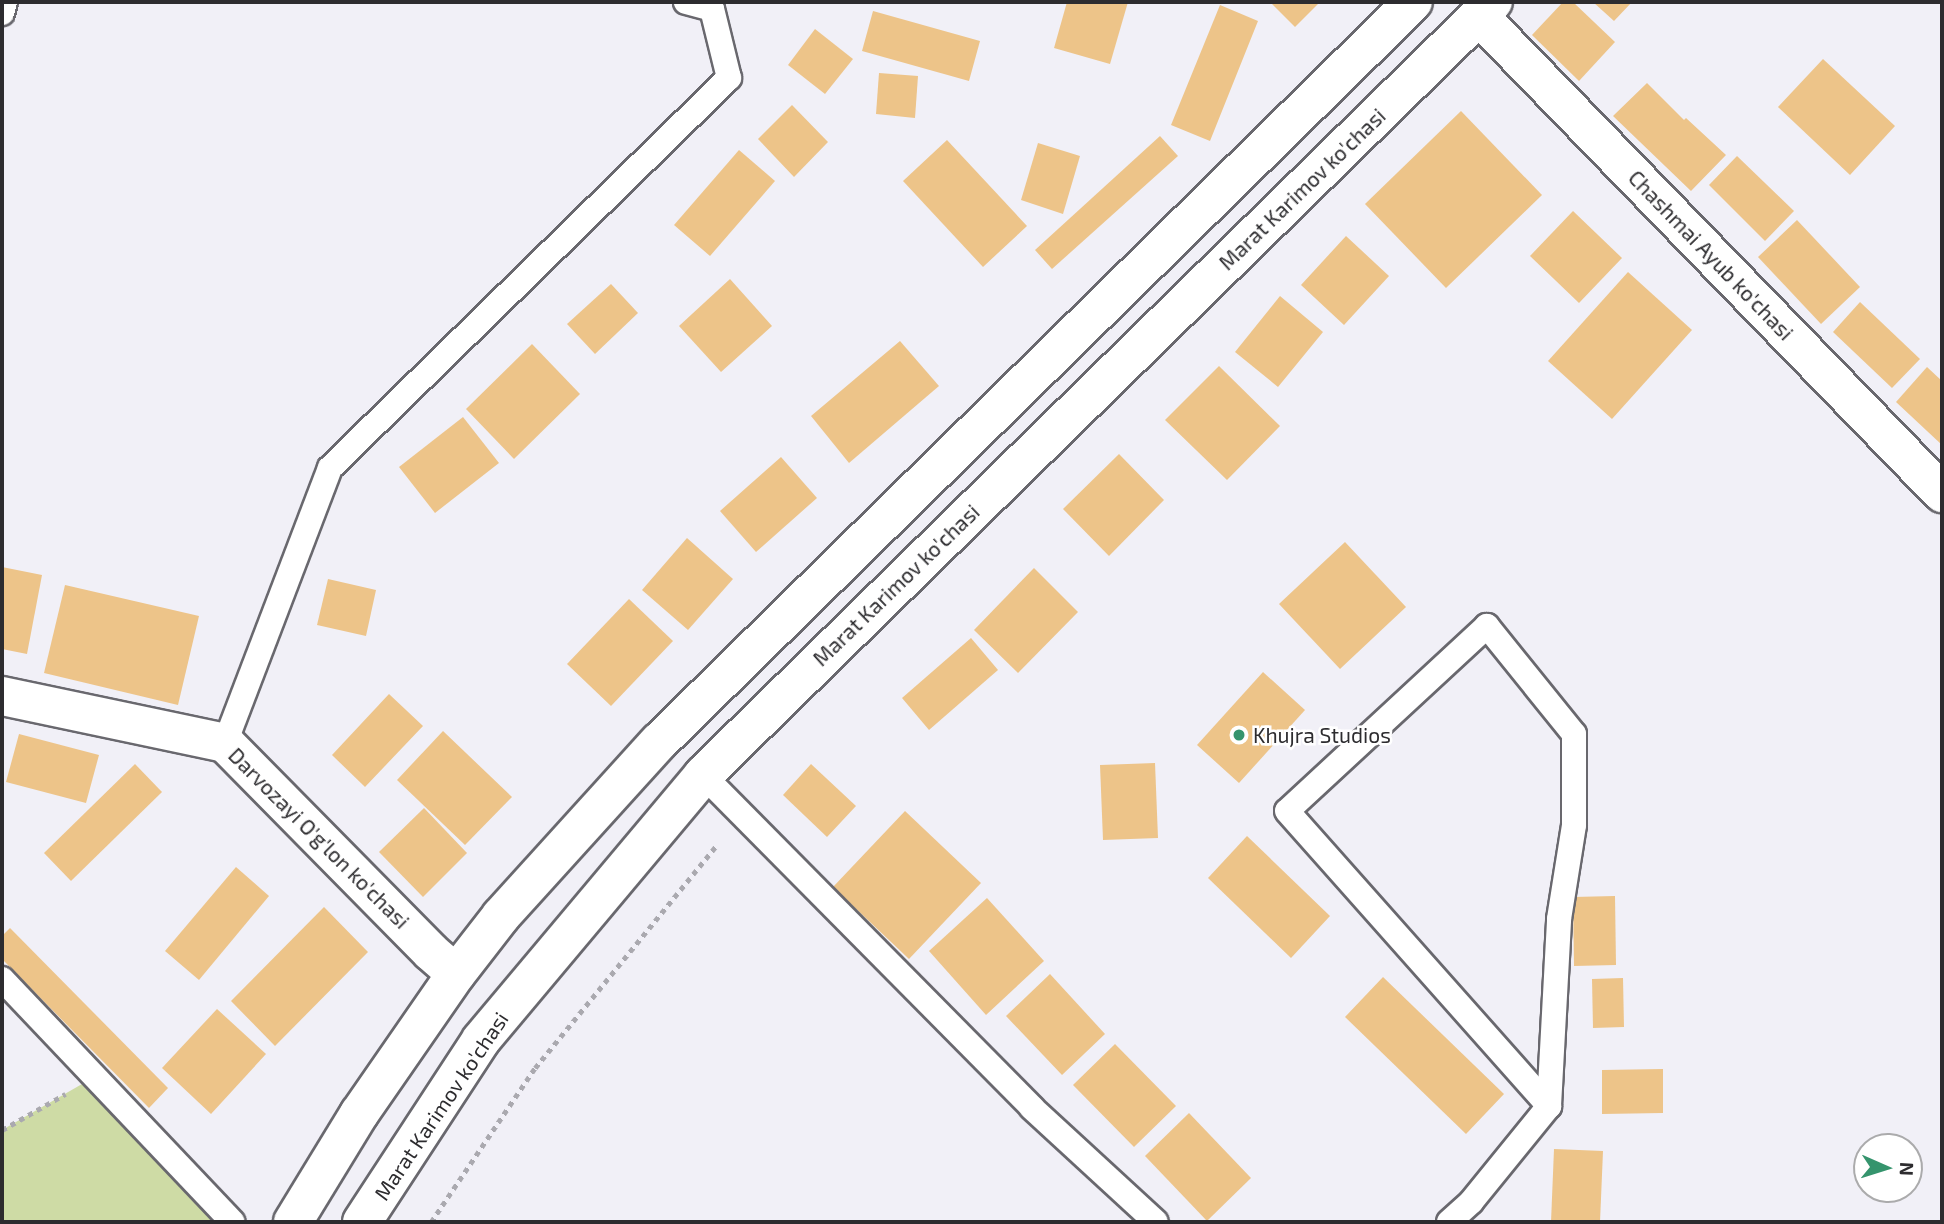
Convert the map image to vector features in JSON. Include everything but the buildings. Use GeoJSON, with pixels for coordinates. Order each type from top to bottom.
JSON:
{"type":"FeatureCollection","features":[{"type":"Feature","properties":{"kind":"main road"},"geometry":{"type":"LineString","coordinates":[[293,1222],[359,1114],[456,974],[501,916],[659,742],[1413,2]]}},
{"type":"Feature","properties":{"kind":"main road","name":"Chashmai Ayub ko'chasi"},"geometry":{"type":"LineString","coordinates":[[1486,9],[1942,493]]}},
{"type":"Feature","properties":{"kind":"main road","name":"Marat Karimov ko'chasi"},"geometry":{"type":"LineString","coordinates":[[362,1222],[481,1040],[703,775],[1486,9]]}},
{"type":"Feature","properties":{"kind":"main road","name":"Darvozayi O'g'lon ko'chasi"},"geometry":{"type":"LineString","coordinates":[[2,696],[225,743],[430,952],[456,974]]}},
{"type":"Feature","properties":{"kind":"lane"},"geometry":{"type":"LineString","coordinates":[[2,13],[5,2]]}},
{"type":"Feature","properties":{"kind":"lane"},"geometry":{"type":"LineString","coordinates":[[225,743],[330,468],[729,78],[712,9],[686,2]]}},
{"type":"Feature","properties":{"kind":"lane"},"geometry":{"type":"LineString","coordinates":[[1449,1222],[1471,1202],[1549,1106],[1559,919],[1574,825],[1574,734],[1488,626],[1287,811],[1549,1106]]}},
{"type":"Feature","properties":{"kind":"lane"},"geometry":{"type":"LineString","coordinates":[[703,775],[1022,1099],[1156,1222]]}},
{"type":"Feature","properties":{"kind":"lane"},"geometry":{"type":"LineString","coordinates":[[2,979],[233,1222]]}},
{"type":"Feature","properties":{"kind":"path"},"geometry":{"type":"LineString","coordinates":[[431,1222],[535,1068],[718,844]]}},
{"type":"Feature","properties":{"kind":"path"},"geometry":{"type":"LineString","coordinates":[[2,1130],[96,1076]]}},
{"type":"Feature","properties":{"kind":"green space"},"geometry":{"type":"Polygon","coordinates":[[[96,1076],[230,1222],[2,1222],[2,1130],[96,1076]]]}},
{"type":"Feature","properties":{"kind":"place","name":"Khujra Studios"},"geometry":{"type":"Point","coordinates":[1239,735]}}]}
